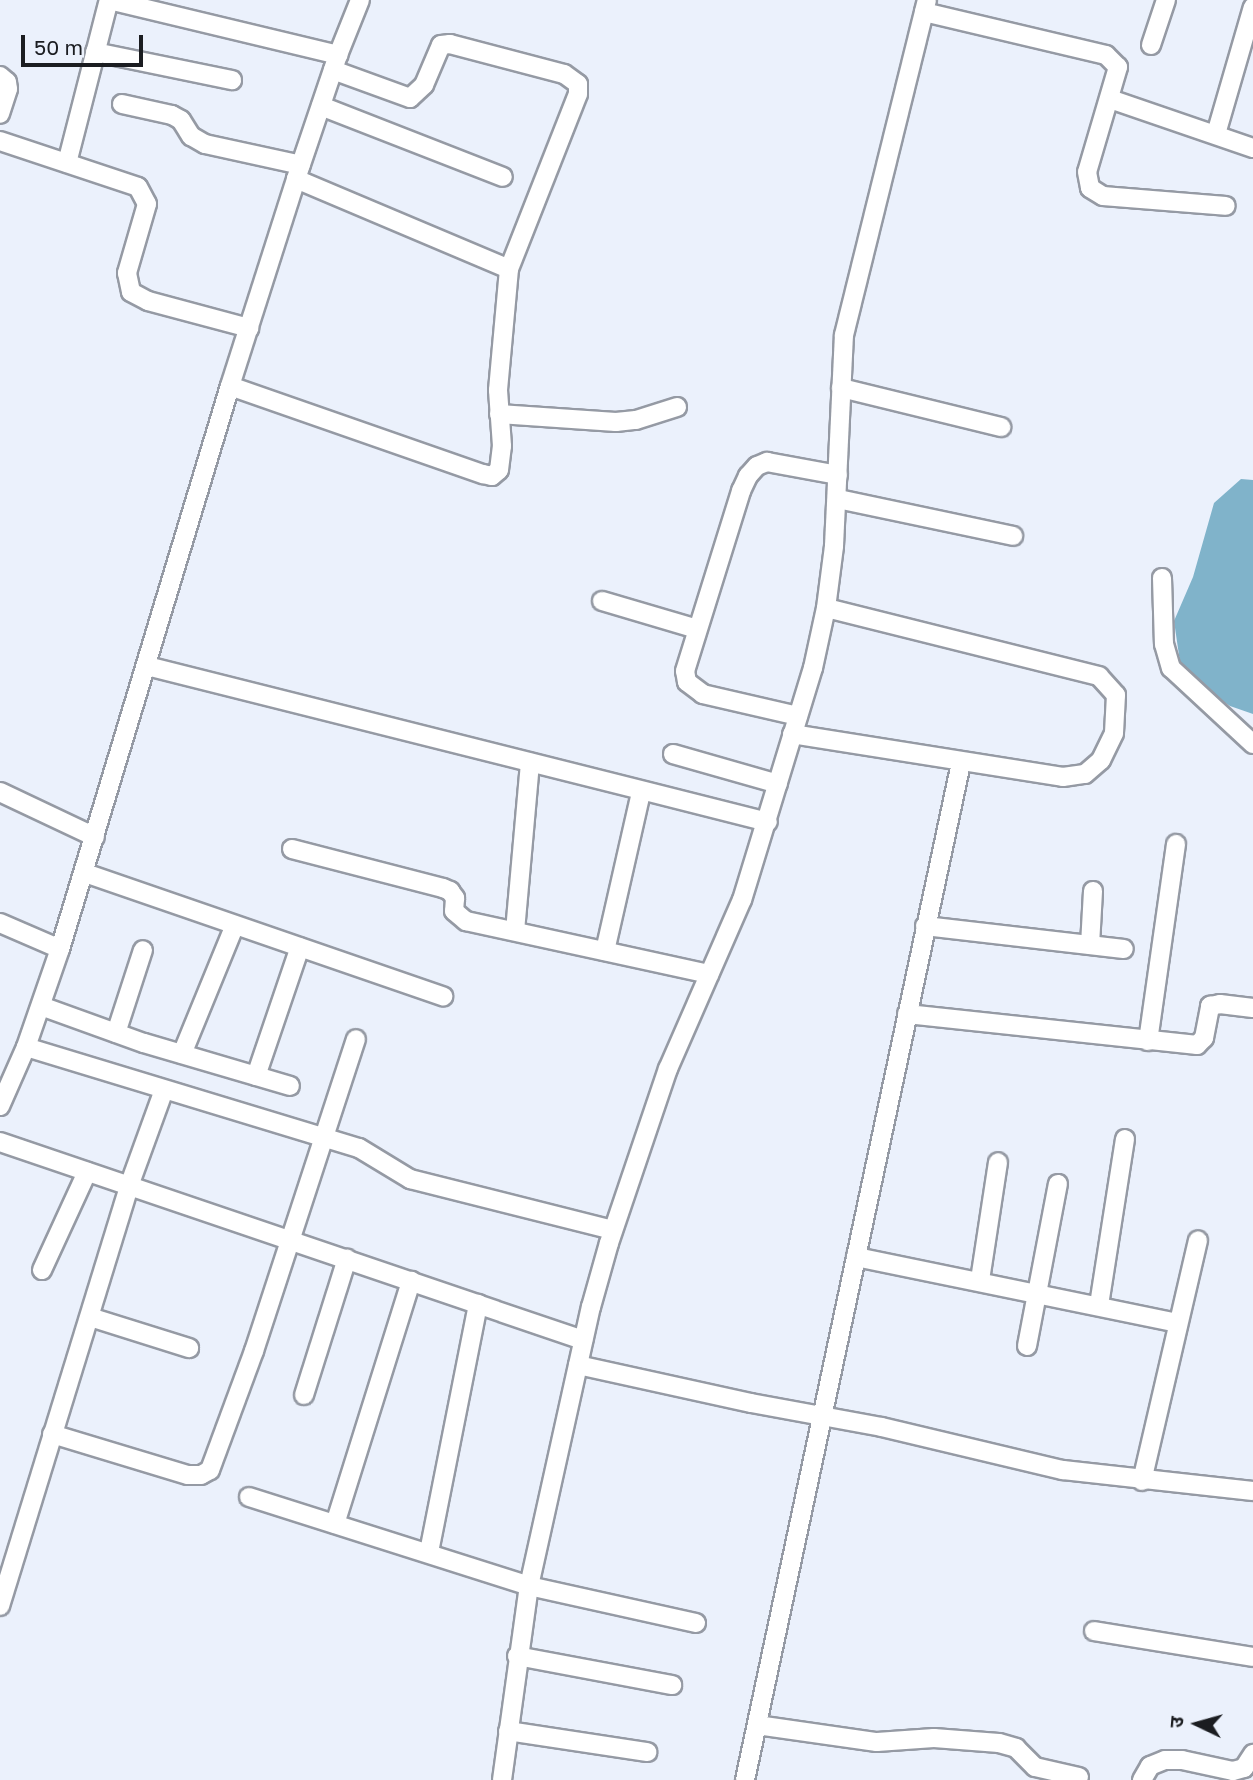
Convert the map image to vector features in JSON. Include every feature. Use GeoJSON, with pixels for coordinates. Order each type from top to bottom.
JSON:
{"type":"FeatureCollection","features":[{"type":"Feature","properties":{"kind":"street"},"geometry":{"type":"LineString","coordinates":[[67,163],[109,0],[335,63],[410,98],[424,85],[441,45],[450,44],[565,74],[578,84],[578,94],[509,269],[498,390],[501,461],[499,470],[492,476],[230,386]]}},
{"type":"Feature","properties":{"kind":"street"},"geometry":{"type":"LineString","coordinates":[[0,1106],[41,1006],[85,873],[230,386],[298,172],[335,63],[360,0]]}},
{"type":"Feature","properties":{"kind":"street"},"geometry":{"type":"LineString","coordinates":[[1151,45],[1166,0]]}},
{"type":"Feature","properties":{"kind":"street"},"geometry":{"type":"LineString","coordinates":[[502,1780],[517,1656],[529,1586],[583,1340],[613,1230],[663,1081],[742,900],[768,822],[826,608],[838,499],[844,335],[925,6],[1106,55],[1118,67],[1087,172],[1087,180],[1094,193],[1226,206]]}},
{"type":"Feature","properties":{"kind":"street"},"geometry":{"type":"LineString","coordinates":[[1216,134],[1253,7]]}},
{"type":"Feature","properties":{"kind":"street"},"geometry":{"type":"LineString","coordinates":[[95,52],[232,80]]}},
{"type":"Feature","properties":{"kind":"street"},"geometry":{"type":"LineString","coordinates":[[0,76],[7,82],[8,89],[0,114]]}},
{"type":"Feature","properties":{"kind":"street"},"geometry":{"type":"LineString","coordinates":[[1110,99],[1253,148]]}},
{"type":"Feature","properties":{"kind":"street"},"geometry":{"type":"LineString","coordinates":[[122,104],[172,115],[181,120],[191,136],[205,144],[298,172],[509,269]]}},
{"type":"Feature","properties":{"kind":"street"},"geometry":{"type":"LineString","coordinates":[[321,106],[503,177]]}},
{"type":"Feature","properties":{"kind":"street"},"geometry":{"type":"LineString","coordinates":[[0,141],[138,187],[145,195],[147,204],[127,273],[131,292],[148,301],[249,328]]}},
{"type":"Feature","properties":{"kind":"street"},"geometry":{"type":"LineString","coordinates":[[841,388],[1001,427]]}},
{"type":"Feature","properties":{"kind":"street"},"geometry":{"type":"LineString","coordinates":[[499,414],[616,422],[636,420],[677,407]]}},
{"type":"Feature","properties":{"kind":"street"},"geometry":{"type":"LineString","coordinates":[[798,716],[703,694],[687,682],[685,671],[741,491],[757,466],[767,462],[838,475]]}},
{"type":"Feature","properties":{"kind":"street"},"geometry":{"type":"LineString","coordinates":[[838,499],[1013,536]]}},
{"type":"Feature","properties":{"kind":"street"},"geometry":{"type":"LineString","coordinates":[[1162,578],[1164,645],[1171,668],[1253,744]]}},
{"type":"Feature","properties":{"kind":"street"},"geometry":{"type":"LineString","coordinates":[[602,601],[697,629]]}},
{"type":"Feature","properties":{"kind":"street"},"geometry":{"type":"LineString","coordinates":[[792,734],[961,763],[1063,777],[1085,774],[1101,760],[1114,733],[1116,695],[1098,676],[826,608]]}},
{"type":"Feature","properties":{"kind":"street"},"geometry":{"type":"LineString","coordinates":[[147,666],[768,822]]}},
{"type":"Feature","properties":{"kind":"street"},"geometry":{"type":"LineString","coordinates":[[673,754],[778,784]]}},
{"type":"Feature","properties":{"kind":"street"},"geometry":{"type":"LineString","coordinates":[[516,932],[530,763]]}},
{"type":"Feature","properties":{"kind":"street"},"geometry":{"type":"LineString","coordinates":[[745,1780],[961,763]]}},
{"type":"Feature","properties":{"kind":"street"},"geometry":{"type":"LineString","coordinates":[[0,792],[95,837]]}},
{"type":"Feature","properties":{"kind":"street"},"geometry":{"type":"LineString","coordinates":[[605,951],[641,792]]}},
{"type":"Feature","properties":{"kind":"street"},"geometry":{"type":"LineString","coordinates":[[1148,1041],[1176,844]]}},
{"type":"Feature","properties":{"kind":"street"},"geometry":{"type":"LineString","coordinates":[[292,849],[443,888],[454,898],[454,911],[457,916],[516,932],[709,974]]}},
{"type":"Feature","properties":{"kind":"street"},"geometry":{"type":"LineString","coordinates":[[85,873],[443,996]]}},
{"type":"Feature","properties":{"kind":"street"},"geometry":{"type":"LineString","coordinates":[[1090,945],[1093,891]]}},
{"type":"Feature","properties":{"kind":"street"},"geometry":{"type":"LineString","coordinates":[[0,923],[60,949]]}},
{"type":"Feature","properties":{"kind":"street"},"geometry":{"type":"LineString","coordinates":[[182,1054],[235,925]]}},
{"type":"Feature","properties":{"kind":"street"},"geometry":{"type":"LineString","coordinates":[[925,926],[1124,948]]}},
{"type":"Feature","properties":{"kind":"street"},"geometry":{"type":"LineString","coordinates":[[256,1076],[300,947]]}},
{"type":"Feature","properties":{"kind":"street"},"geometry":{"type":"LineString","coordinates":[[116,1032],[143,950]]}},
{"type":"Feature","properties":{"kind":"street"},"geometry":{"type":"LineString","coordinates":[[907,1014],[1197,1045],[1204,1038],[1210,1006],[1220,1004],[1253,1009]]}},
{"type":"Feature","properties":{"kind":"street"},"geometry":{"type":"LineString","coordinates":[[41,1006],[182,1054],[290,1086]]}},
{"type":"Feature","properties":{"kind":"street"},"geometry":{"type":"LineString","coordinates":[[52,1434],[188,1475],[201,1475],[210,1470],[254,1351],[288,1239],[356,1039]]}},
{"type":"Feature","properties":{"kind":"street"},"geometry":{"type":"LineString","coordinates":[[26,1047],[359,1148],[411,1179],[613,1230]]}},
{"type":"Feature","properties":{"kind":"street"},"geometry":{"type":"LineString","coordinates":[[0,1606],[128,1186],[164,1090]]}},
{"type":"Feature","properties":{"kind":"street"},"geometry":{"type":"LineString","coordinates":[[1099,1305],[1125,1139]]}},
{"type":"Feature","properties":{"kind":"street"},"geometry":{"type":"LineString","coordinates":[[0,1142],[583,1340]]}},
{"type":"Feature","properties":{"kind":"street"},"geometry":{"type":"LineString","coordinates":[[980,1280],[998,1162]]}},
{"type":"Feature","properties":{"kind":"street"},"geometry":{"type":"LineString","coordinates":[[42,1270],[87,1172]]}},
{"type":"Feature","properties":{"kind":"street"},"geometry":{"type":"LineString","coordinates":[[1027,1346],[1058,1184]]}},
{"type":"Feature","properties":{"kind":"street"},"geometry":{"type":"LineString","coordinates":[[1142,1480],[1198,1240]]}},
{"type":"Feature","properties":{"kind":"street"},"geometry":{"type":"LineString","coordinates":[[856,1257],[1177,1322]]}},
{"type":"Feature","properties":{"kind":"street"},"geometry":{"type":"LineString","coordinates":[[304,1395],[347,1259]]}},
{"type":"Feature","properties":{"kind":"street"},"geometry":{"type":"LineString","coordinates":[[335,1524],[411,1282]]}},
{"type":"Feature","properties":{"kind":"street"},"geometry":{"type":"LineString","coordinates":[[429,1552],[478,1304]]}},
{"type":"Feature","properties":{"kind":"street"},"geometry":{"type":"LineString","coordinates":[[90,1317],[189,1348]]}},
{"type":"Feature","properties":{"kind":"street"},"geometry":{"type":"LineString","coordinates":[[578,1365],[751,1403],[824,1415],[1019,1462],[1142,1480],[1253,1491]]}},
{"type":"Feature","properties":{"kind":"street"},"geometry":{"type":"LineString","coordinates":[[249,1497],[429,1552],[529,1586],[696,1623]]}},
{"type":"Feature","properties":{"kind":"street"},"geometry":{"type":"LineString","coordinates":[[1094,1631],[1253,1657]]}},
{"type":"Feature","properties":{"kind":"street"},"geometry":{"type":"LineString","coordinates":[[517,1656],[672,1685]]}},
{"type":"Feature","properties":{"kind":"street"},"geometry":{"type":"LineString","coordinates":[[757,1725],[877,1742],[934,1738],[1008,1744],[1035,1767],[1079,1777]]}},
{"type":"Feature","properties":{"kind":"street"},"geometry":{"type":"LineString","coordinates":[[508,1731],[647,1752]]}},
{"type":"Feature","properties":{"kind":"street"},"geometry":{"type":"LineString","coordinates":[[1142,1780],[1150,1766],[1165,1760],[1182,1760],[1233,1771],[1244,1768],[1253,1754]]}},
{"type":"Feature","properties":{"kind":"water"},"geometry":{"type":"Polygon","coordinates":[[[1241,479],[1253,480],[1253,714],[1230,706],[1204,689],[1180,662],[1174,621],[1193,577],[1214,503],[1241,479]]]}}]}
